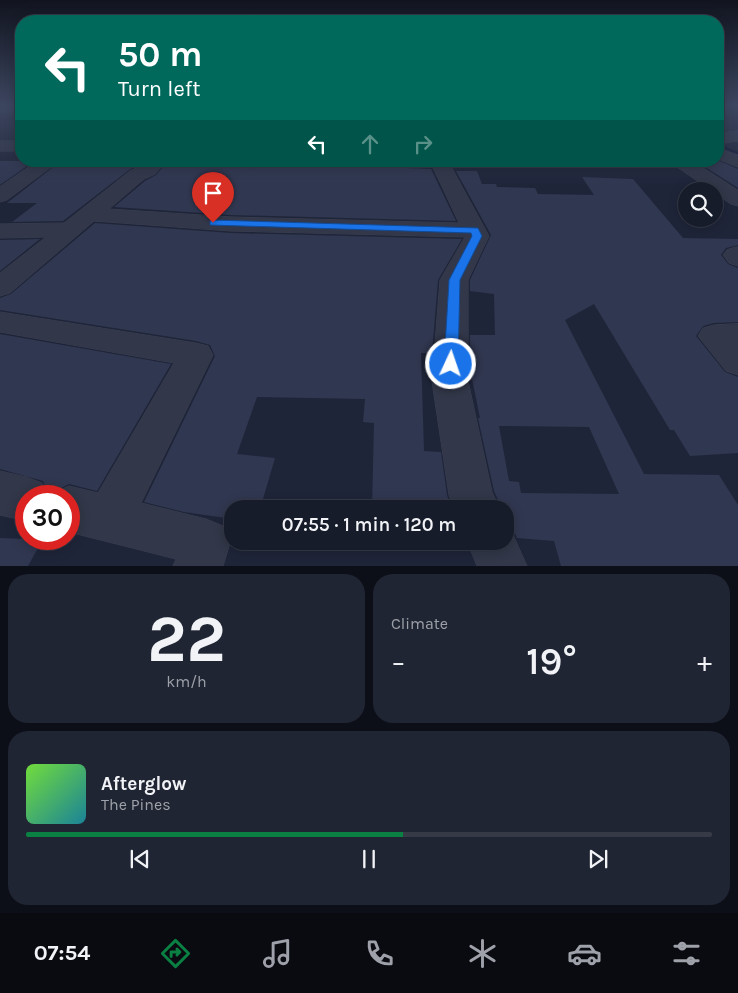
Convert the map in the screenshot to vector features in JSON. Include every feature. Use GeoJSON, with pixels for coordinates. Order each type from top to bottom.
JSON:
{"type":"FeatureCollection","features":[{"type":"Feature","properties":{"kind":"street"},"geometry":{"type":"LineString","coordinates":[[724,139],[738,136]]}},
{"type":"Feature","properties":{"kind":"street"},"geometry":{"type":"LineString","coordinates":[[724,143],[738,150]]}},
{"type":"Feature","properties":{"kind":"street"},"geometry":{"type":"LineString","coordinates":[[0,146],[15,146]]}},
{"type":"Feature","properties":{"kind":"street"},"geometry":{"type":"LineString","coordinates":[[724,156],[738,162]]}},
{"type":"Feature","properties":{"kind":"street"},"geometry":{"type":"LineString","coordinates":[[0,196],[41,167]]}},
{"type":"Feature","properties":{"kind":"street"},"geometry":{"type":"LineString","coordinates":[[0,287],[137,175],[151,167]]}},
{"type":"Feature","properties":{"kind":"street"},"geometry":{"type":"LineString","coordinates":[[442,167],[477,236],[454,280],[450,381],[473,500]]}},
{"type":"Feature","properties":{"kind":"street"},"geometry":{"type":"LineString","coordinates":[[688,167],[714,182],[738,200]]}},
{"type":"Feature","properties":{"kind":"street"},"geometry":{"type":"LineString","coordinates":[[89,214],[231,224],[474,230]]}},
{"type":"Feature","properties":{"kind":"street"},"geometry":{"type":"LineString","coordinates":[[0,231],[70,230]]}},
{"type":"Feature","properties":{"kind":"street"},"geometry":{"type":"LineString","coordinates":[[0,322],[196,355],[89,514],[206,542],[198,566]]}},
{"type":"Feature","properties":{"kind":"street"},"geometry":{"type":"LineString","coordinates":[[738,335],[714,336],[738,362]]}},
{"type":"Feature","properties":{"kind":"street"},"geometry":{"type":"LineString","coordinates":[[0,493],[15,496]]}},
{"type":"Feature","properties":{"kind":"street"},"geometry":{"type":"LineString","coordinates":[[495,550],[502,566]]}},
{"type":"Feature","properties":{"kind":"building"},"geometry":{"type":"Polygon","coordinates":[[[0,161],[15,161],[15,167],[26,167],[0,185],[0,161]]]}},
{"type":"Feature","properties":{"kind":"building"},"geometry":{"type":"Polygon","coordinates":[[[724,163],[738,169],[738,188],[705,167],[724,167],[724,163]]]}},
{"type":"Feature","properties":{"kind":"building"},"geometry":{"type":"Polygon","coordinates":[[[53,167],[134,167],[63,221],[12,222],[37,203],[7,203],[53,167]]]}},
{"type":"Feature","properties":{"kind":"building"},"geometry":{"type":"Polygon","coordinates":[[[163,167],[385,167],[431,169],[456,221],[231,215],[114,207],[145,181],[156,175],[163,167]]]}},
{"type":"Feature","properties":{"kind":"building"},"geometry":{"type":"Polygon","coordinates":[[[456,171],[477,171],[482,184],[496,184],[497,187],[535,188],[538,194],[594,195],[582,177],[633,179],[683,238],[738,239],[738,245],[726,248],[721,255],[728,264],[738,268],[738,322],[714,323],[703,326],[696,336],[725,372],[738,377],[738,453],[690,456],[674,430],[670,430],[594,304],[565,320],[644,474],[719,475],[738,505],[738,566],[561,566],[554,541],[517,538],[514,532],[514,500],[498,500],[494,491],[478,418],[480,418],[470,369],[470,335],[495,335],[494,294],[470,291],[470,280],[491,235],[456,171]],[[499,426],[509,481],[519,482],[521,493],[619,494],[589,427],[499,426]]]}},
{"type":"Feature","properties":{"kind":"building"},"geometry":{"type":"Polygon","coordinates":[[[95,223],[231,233],[462,239],[438,280],[432,353],[421,353],[424,451],[441,452],[449,500],[372,500],[374,423],[363,422],[365,399],[257,397],[237,454],[275,458],[263,500],[224,500],[224,518],[184,512],[144,502],[215,356],[210,345],[196,341],[0,310],[0,298],[11,294],[95,223]]]}},
{"type":"Feature","properties":{"kind":"building"},"geometry":{"type":"Polygon","coordinates":[[[40,239],[0,271],[0,240],[40,239]]]}},
{"type":"Feature","properties":{"kind":"building"},"geometry":{"type":"Polygon","coordinates":[[[0,334],[171,364],[97,491],[80,487],[80,485],[45,485],[43,481],[0,469],[0,334]]]}},
{"type":"Feature","properties":{"kind":"building"},"geometry":{"type":"Polygon","coordinates":[[[0,538],[15,539],[15,550],[37,550],[28,566],[0,566],[0,538]]]}},
{"type":"Feature","properties":{"kind":"waterway"},"geometry":{"type":"LineString","coordinates":[[724,148],[738,154]]}},
{"type":"Feature","properties":{"kind":"route"},"geometry":{"type":"LineString","coordinates":[[213,223],[474,230],[477,236],[454,280],[451,364]]}}]}
